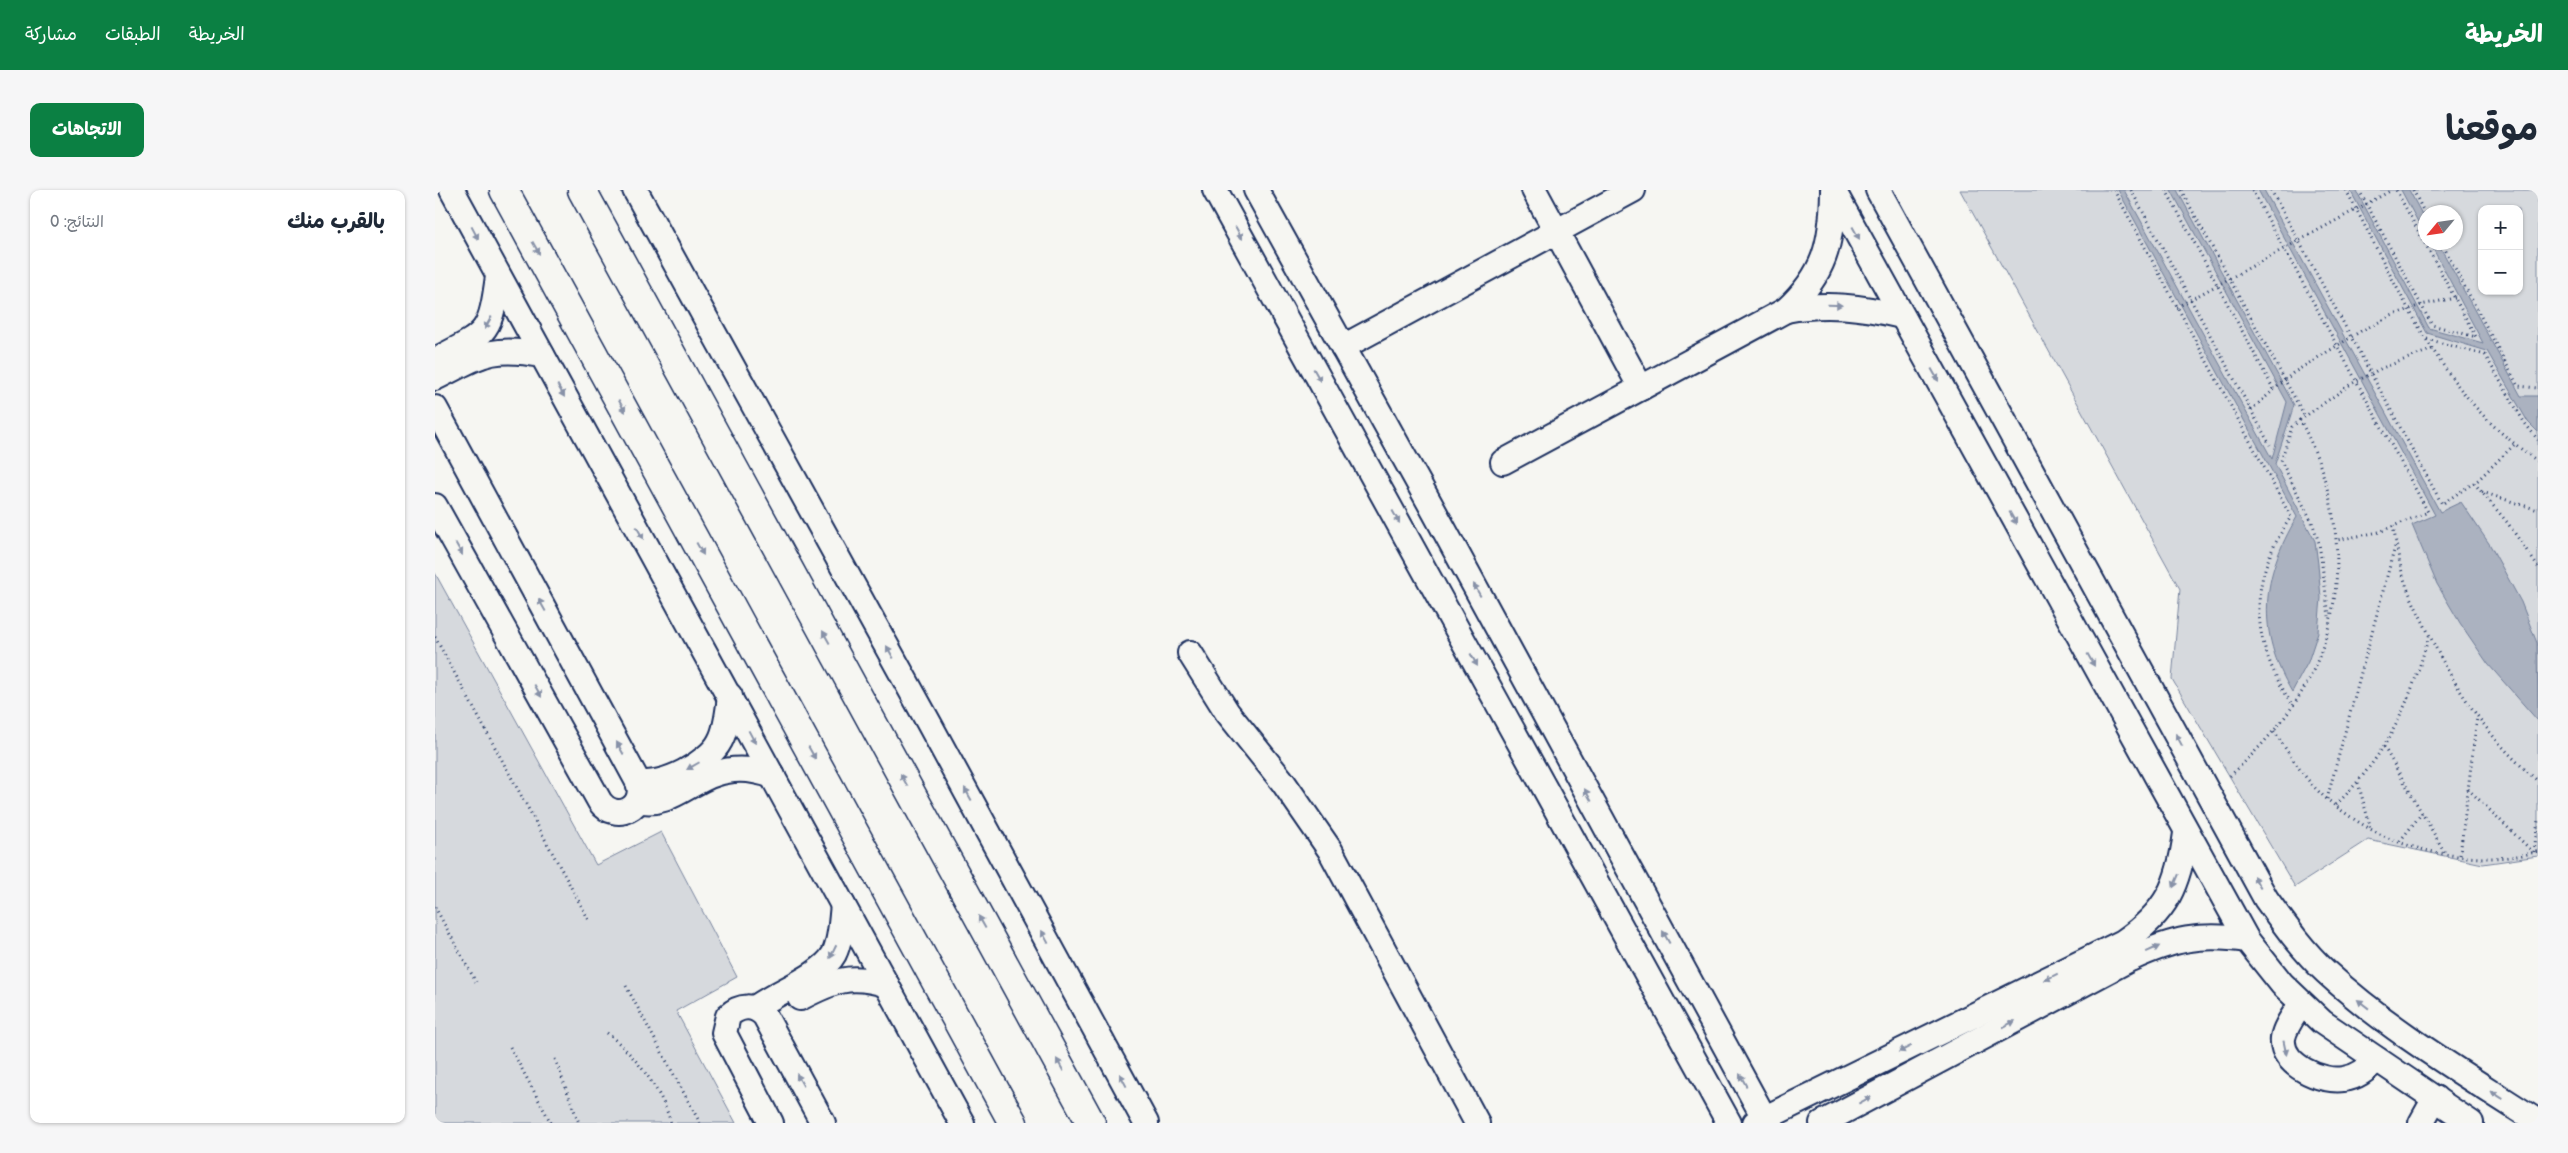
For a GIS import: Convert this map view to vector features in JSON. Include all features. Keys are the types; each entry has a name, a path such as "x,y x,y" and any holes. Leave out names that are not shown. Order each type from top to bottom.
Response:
{"main road":[{"path":"504,190 1013,1123"},
{"path":"582,190 1091,1123"}],"street":[{"path":"452,190 730,696 961,1123"},
{"path":"635,190 930,725 1146,1123"},
{"path":"1215,190 1722,1118"},
{"path":"1256,190 1762,1121 2123,942 2138,932 2152,919 2173,887 2181,869 2186,833"},
{"path":"1534,190 1641,388"},
{"path":"1343,347 1633,190"},
{"path":"1503,462 1786,310 1812,282 1823,260 1831,236 1833,190"},
{"path":"1833,190 2186,833 2247,940 2276,977 2301,1004 2322,1022 2471,1123"},
{"path":"1878,190 2266,899 2293,937 2325,971 2360,1002 2409,1038 2538,1122"},
{"path":"435,360 476,338 487,328 493,314 498,276"},
{"path":"1786,310 1812,306 1839,305 1902,316"},
{"path":"435,378 493,351 511,350 542,355"},
{"path":"435,408 638,791 635,806 623,813 609,810 600,802 435,506"},
{"path":"1190,653 1227,712 1283,782 1330,850 1477,1123"},
{"path":"638,791 666,780 707,757 714,750 723,733 730,696"},
{"path":"638,791 662,800 708,776 727,771 751,770 773,776"},
{"path":"760,1012 766,999 815,973 828,962 837,946 843,905"},
{"path":"1823,1123 2113,968 2163,944 2199,936 2247,940"},
{"path":"771,1123 724,1033 725,1021 732,1012 743,1007 760,1012 841,980 864,979 887,985"},
{"path":"2301,1004 2283,1039 2287,1056 2296,1065 2325,1078 2344,1079 2362,1072 2376,1059"},
{"path":"760,1012 823,1123"},
{"path":"2421,1123 2435,1098"}],"path":[{"path":"2131,190 2271,445"},
{"path":"2166,190 2274,390"},
{"path":"2181,190 2305,417"},
{"path":"2252,190 2428,512 2358,537 2337,540"},
{"path":"2271,190 2442,504 2474,483 2515,444"},
{"path":"2347,190 2433,349 2473,405 2515,444 2538,461"},
{"path":"2177,307 2357,209 2367,204 2394,190 2476,337 2432,325 2367,204 2359,190"},
{"path":"2413,190 2420,205"},
{"path":"2116,191 2291,517 2275,541 2265,563 2260,588 2259,618 2262,642 2269,663 2279,685 2293,706"},
{"path":"2445,250 2518,386 2538,388"},
{"path":"2251,410 2293,373 2351,336 2391,316 2421,305 2455,298"},
{"path":"2427,339 2485,354 2524,422 2538,440"},
{"path":"2330,619 2319,543 2312,522 2281,461 2292,427 2371,373 2433,349"},
{"path":"2229,776 2274,731 2293,706 2312,674 2323,648 2335,594 2337,540 2326,479 2314,446 2300,420"},
{"path":"2474,483 2507,522 2538,567"},
{"path":"2480,491 2538,510"},
{"path":"2393,526 2402,573 2429,636 2455,683 2477,717 2499,744 2538,782"},
{"path":"2327,799 2396,543"},
{"path":"2335,805 2358,782 2384,747 2413,687 2429,636"},
{"path":"435,637 590,922"},
{"path":"2460,855 2477,717"},
{"path":"2274,731 2299,769 2327,799 2371,829 2400,841 2445,854 2493,858 2538,851"},
{"path":"2384,747 2445,854"},
{"path":"2358,782 2371,829"},
{"path":"2468,789 2533,853"},
{"path":"2400,841 2422,813"},
{"path":"2533,853 2538,820"},
{"path":"435,907 476,982"},
{"path":"626,986 700,1123"},
{"path":"607,1033 639,1065 660,1096 671,1123"},
{"path":"510,1048 551,1123"},
{"path":"555,1059 579,1123"}],"shaded area":[{"path":"1960,190 2538,190 2538,856 2483,864 2368,840 2295,887 2172,679 2180,589"},
{"path":"2118,190 2124,190 2272,459 2287,402 2171,190 2177,190 2294,405 2275,464 2315,541 2321,598 2318,632 2308,662 2292,692 2280,669 2273,647 2268,626 2267,604 2276,561 2297,517"},
{"path":"2258,190 2264,190 2440,512 2461,502 2490,545 2521,602 2537,643 2538,721 2488,664 2460,623 2437,584 2412,525 2435,515"},
{"path":"2350,190 2356,190 2429,328 2483,343 2434,250 2442,250 2521,396 2538,396 2538,432 2528,422 2487,351 2427,333"},
{"path":"2401,190 2409,190 2418,207 2418,222"},
{"path":"435,573 596,865 661,832 737,977 676,1011 736,1123 435,1123"}]}
